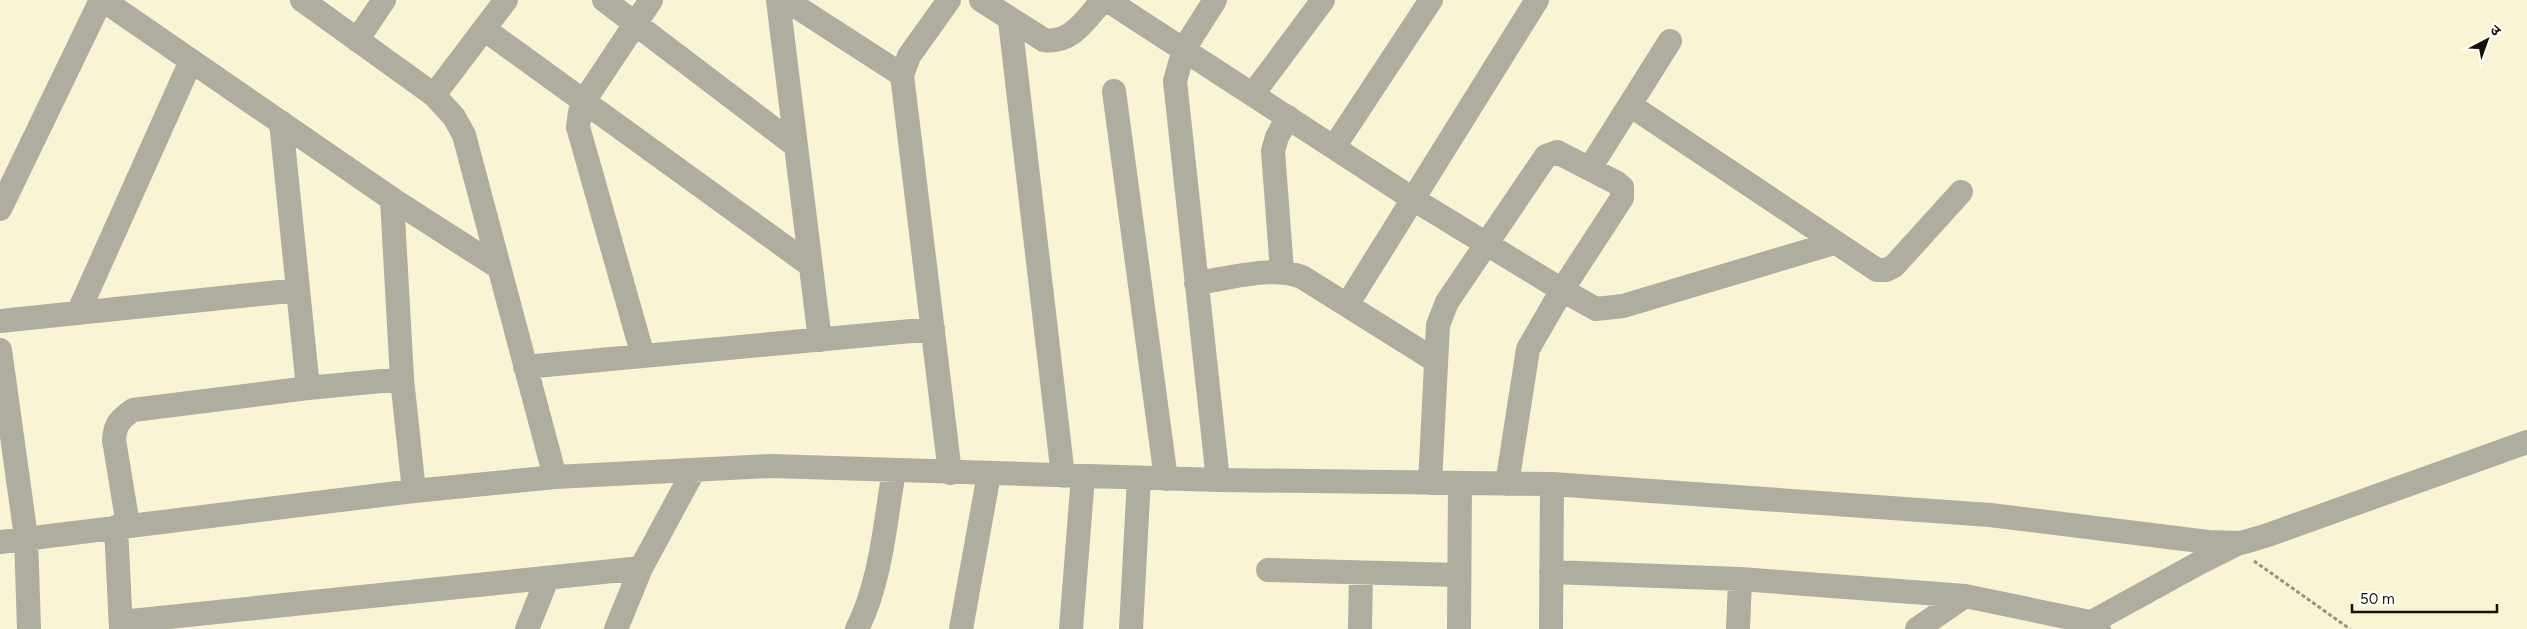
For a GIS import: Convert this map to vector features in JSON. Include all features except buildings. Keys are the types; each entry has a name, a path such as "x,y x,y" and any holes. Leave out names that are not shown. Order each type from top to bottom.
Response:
{"street":[{"path":"0,209 102,0 392,200 498,267"},
{"path":"302,0 434,95 454,117 464,135 555,477"},
{"path":"357,40 384,0"},
{"path":"434,95 506,0"},
{"path":"604,0 796,146"},
{"path":"643,356 578,127 584,101 651,0"},
{"path":"778,0 820,340"},
{"path":"786,0 902,76"},
{"path":"949,0 909,56 902,76 950,473"},
{"path":"981,0 1010,21 1044,40 1056,42 1064,39 1079,27 1103,0"},
{"path":"1107,0 1413,199 1486,245 1596,309 1606,309 1834,243"},
{"path":"1215,0 1184,49 1175,81 1175,98 1218,480"},
{"path":"1253,94 1323,0"},
{"path":"1334,146 1431,0"},
{"path":"1347,305 1537,0"},
{"path":"1010,21 1073,476 1071,629"},
{"path":"484,29 810,265"},
{"path":"1590,168 1670,41"},
{"path":"78,313 191,61"},
{"path":"1114,90 1166,479"},
{"path":"1630,105 1869,267 1877,270 1886,270 1894,266 1961,192"},
{"path":"1282,271 1273,152 1277,137 1288,117"},
{"path":"281,122 308,388"},
{"path":"1430,482 1436,361 1441,314 1546,156 1556,152 1590,168 1622,187 1622,198 1562,290 1528,349 1507,484"},
{"path":"392,200 402,379 414,491"},
{"path":"1196,283 1282,271 1302,277 1436,361"},
{"path":"0,321 298,290"},
{"path":"525,367 933,328"},
{"path":"0,352 7,444 26,537 29,629"},
{"path":"402,379 150,407 133,410 121,418 115,427 114,440 122,526 121,626 205,621 641,568"},
{"path":"1551,572 1740,579 1965,596 2089,627 2237,544 2268,535 2527,442"},
{"path":"0,542 26,537 414,491 555,477 771,466 1166,479 1552,484 1990,515 2237,544"},
{"path":"616,629 641,568 694,470"},
{"path":"857,629 874,582 894,471"},
{"path":"961,629 989,474"},
{"path":"1131,629 1139,478"},
{"path":"1459,629 1460,483"},
{"path":"1551,629 1552,484"},
{"path":"1268,570 1459,575"},
{"path":"1360,629 1361,573"},
{"path":"527,629 547,579"},
{"path":"1738,629 1740,579"},
{"path":"1917,629 1965,596"}],"path":[{"path":"2237,544 2350,629"}]}
